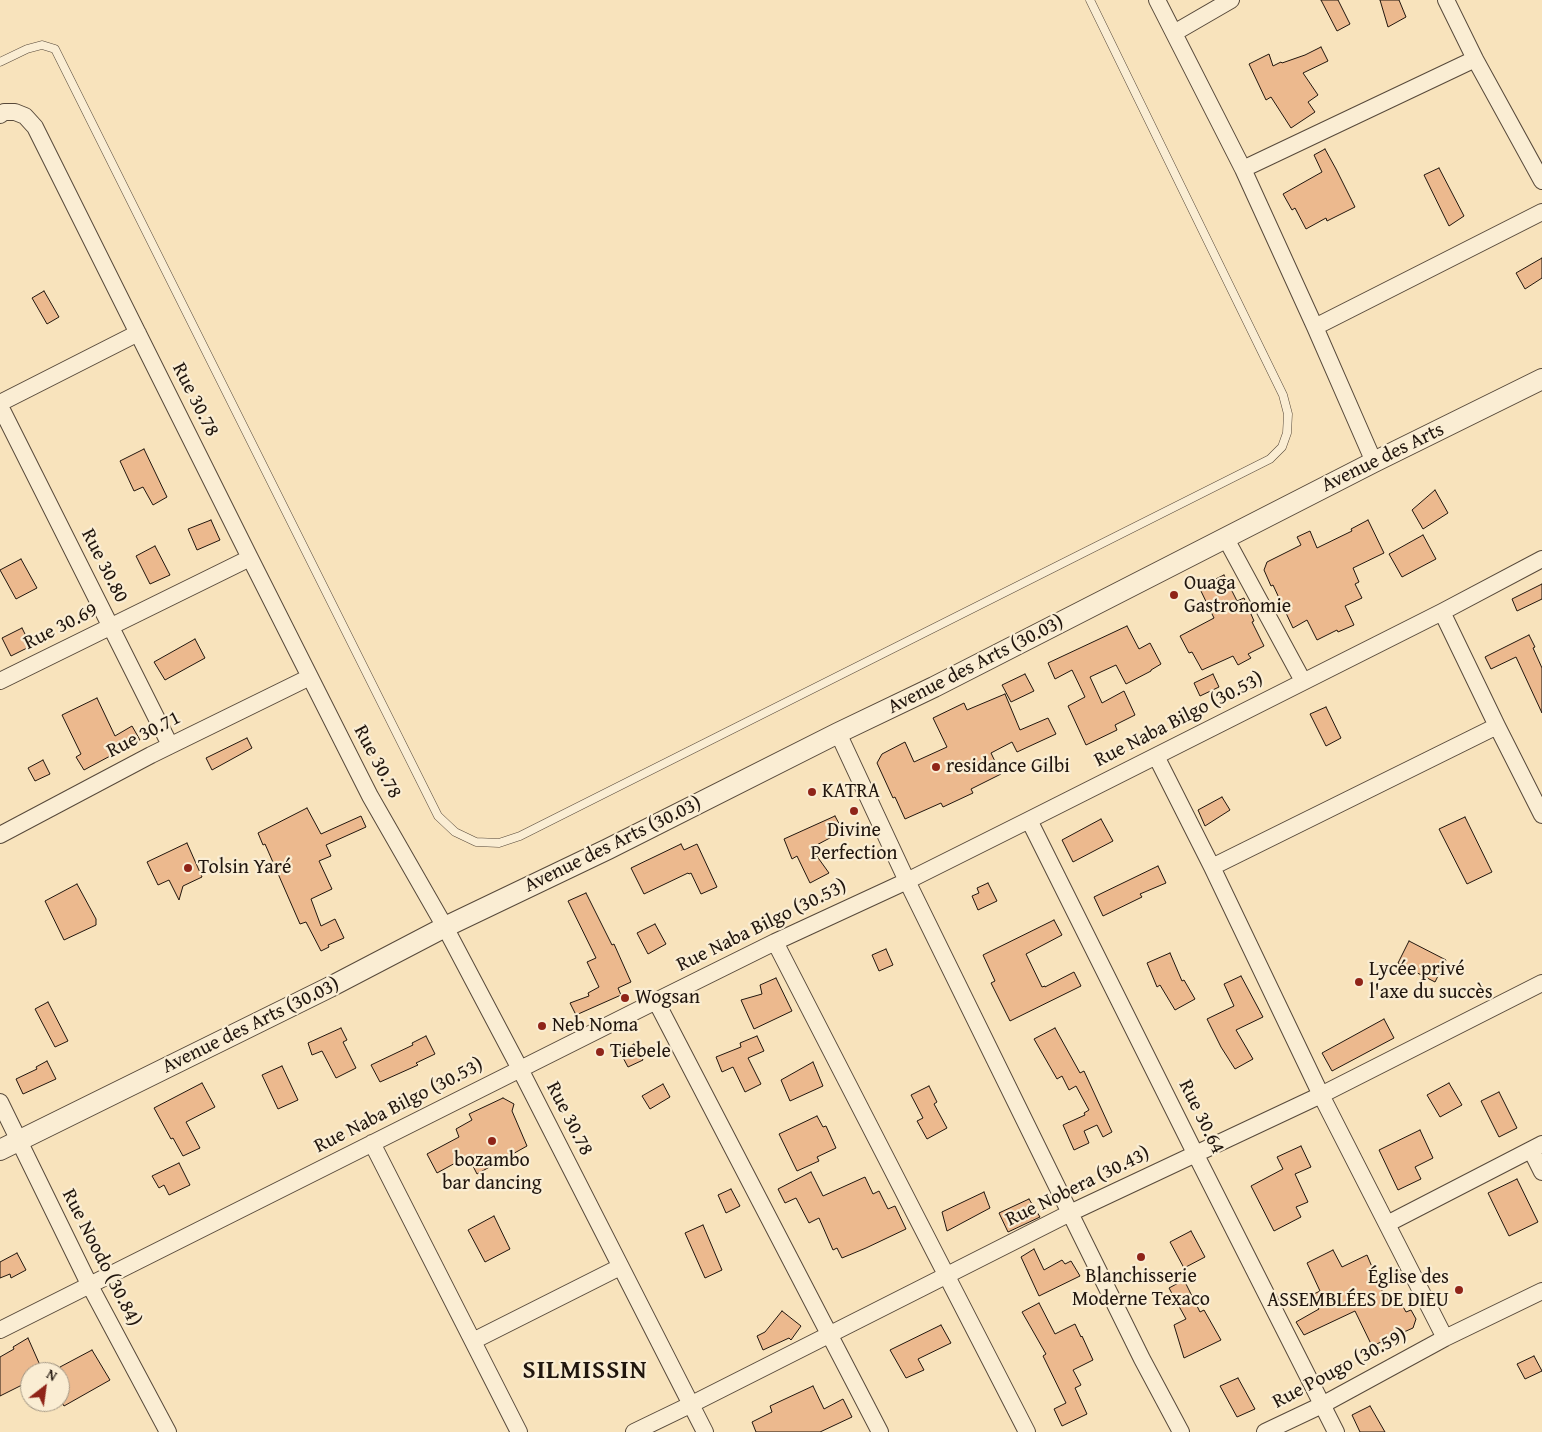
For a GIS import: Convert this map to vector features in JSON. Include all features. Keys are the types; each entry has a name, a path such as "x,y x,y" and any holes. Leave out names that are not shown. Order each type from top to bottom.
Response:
{"street":[{"path":"1157,0 1243,170 1374,462"},
{"path":"1174,33 1231,0"},
{"path":"1446,0 1475,59 1542,181"},
{"path":"1243,170 1475,59"},
{"name":"Rue 30.78","path":"8,113 25,116 35,127 370,796 445,927 520,1069 705,1432"},
{"path":"1315,327 1542,212"},
{"path":"0,404 138,334"},
{"name":"Avenue des Arts","path":"1225,537 1542,379"},
{"name":"Rue 30.80","path":"0,404 170,745"},
{"path":"1225,537 1303,681"},
{"name":"Avenue des Arts (30.03)","path":"0,1150 330,987 445,927 608,849 838,733 934,687 1225,537"},
{"name":"Rue 30.69","path":"0,681 250,558"},
{"name":"Rue Naba Bilgo (30.53)","path":"0,1330 656,1000 907,881 1029,820 1442,612 1542,558"},
{"path":"1442,612 1542,814"},
{"name":"Rue 30.71","path":"0,835 170,745 310,677"},
{"path":"1212,867 1497,726"},
{"path":"838,733 907,881 1142,1358 1181,1432"},
{"path":"1156,756 1212,867 1321,1094 1445,1338"},
{"name":"Rue 30.64","path":"1029,820 1336,1432"},
{"path":"775,942 1027,1432"},
{"name":"Rue Nobera (30.43)","path":"634,1432 1070,1213 1196,1155 1542,983"},
{"path":"656,1000 880,1432"},
{"name":"Rue Noodo (30.84)","path":"0,1102 89,1284 168,1432"},
{"path":"372,1143 519,1432"},
{"path":"1387,1224 1536,1147 1542,1172"},
{"path":"473,1341 620,1267"},
{"name":"Rue Pougo (30.59)","path":"1265,1432 1322,1405 1445,1338 1542,1291"}],"lane":[{"path":"0,62 27,49 42,45 55,49 438,816 454,832 476,842 498,843 528,832 1270,459 1282,447 1287,433 1288,414 1283,395 1090,0"}],"building":[{"path":"1321,0 1338,0 1350,24 1337,31"},
{"path":"1380,0 1399,0 1406,17 1388,27"},
{"path":"1321,47 1328,61 1303,73 1318,95 1308,102 1315,112 1291,128 1271,97 1266,100 1249,64 1269,54 1273,66 1305,55"},
{"path":"1325,149 1355,207 1327,221 1326,218 1306,229 1295,208 1292,210 1283,194 1322,172 1314,155"},
{"path":"1439,168 1464,216 1449,226 1424,175"},
{"path":"1542,258 1542,278 1525,289 1516,273"},
{"path":"44,291 59,317 47,324 32,298"},
{"path":"144,449 167,497 153,505 143,487 134,491 120,461"},
{"path":"1435,490 1448,513 1423,529 1412,510"},
{"path":"211,520 220,540 197,550 188,529"},
{"path":"1368,520 1384,553 1353,568 1359,582 1355,584 1362,598 1345,606 1354,625 1338,632 1337,630 1317,640 1307,620 1293,628 1264,570 1267,562 1301,545 1297,537 1310,531 1317,548 1352,531 1351,529"},
{"path":"1423,535 1436,559 1402,577 1389,554"},
{"path":"155,546 170,575 150,584 136,556"},
{"path":"21,559 37,588 16,599 0,570"},
{"path":"1224,575 1237,601 1244,598 1254,621 1252,622 1264,646 1248,654 1251,658 1238,665 1233,656 1202,670 1192,652 1189,653 1180,636 1214,618 1199,587"},
{"path":"1542,584 1542,599 1517,611 1512,599"},
{"path":"1127,626 1139,649 1150,643 1161,664 1126,684 1116,665 1090,677 1102,703 1124,691 1135,715 1115,725 1117,730 1086,745 1068,706 1085,697 1072,670 1055,679 1048,663"},
{"path":"22,628 31,646 11,656 2,638"},
{"path":"1529,635 1542,668 1542,713 1516,657 1491,669 1485,657"},
{"path":"195,639 205,658 165,680 154,662"},
{"path":"1025,674 1034,691 1011,702 1002,685"},
{"path":"1213,674 1219,687 1200,696 1194,683"},
{"path":"1005,694 1020,730 1048,718 1056,734 1017,752 1012,742 991,753 1001,774 971,789 973,793 943,807 941,803 905,819 877,763 882,754 905,742 914,762 947,747 933,718 964,703 967,710"},
{"path":"97,698 115,736 132,726 140,740 84,770 76,757 81,754 62,715"},
{"path":"1326,707 1341,738 1326,746 1310,714"},
{"path":"247,738 252,748 212,770 206,758"},
{"path":"43,760 50,774 35,781 28,768"},
{"path":"1222,797 1230,810 1205,826 1198,810"},
{"path":"307,808 321,834 361,816 366,827 326,845 331,856 319,861 332,889 311,899 321,926 335,919 344,938 328,945 329,947 321,951 306,922 300,924 265,844 263,845 258,833"},
{"path":"835,816 843,831 811,848 829,873 810,883 797,856 792,859 784,839"},
{"path":"1465,817 1492,872 1467,884 1439,829"},
{"path":"1101,819 1113,841 1073,862 1062,840"},
{"path":"187,843 202,877 183,886 179,900 169,880 158,885 147,862"},
{"path":"681,844 684,850 697,844 717,887 701,894 691,873 688,873 644,894 631,868"},
{"path":"1158,866 1166,883 1140,894 1142,897 1103,916 1094,897"},
{"path":"988,883 997,901 978,910 972,896 979,893 977,888"},
{"path":"77,884 96,919 96,925 64,940 45,901"},
{"path":"586,893 612,945 614,944 631,982 618,988 621,995 576,1015 570,1003 589,996 588,993 599,987 587,962 596,958 568,901"},
{"path":"1054,920 1062,935 1026,954 1042,987 1074,972 1081,986 1010,1021 991,983 995,981 983,955"},
{"path":"655,924 666,944 648,954 637,933"},
{"path":"1409,941 1446,960 1435,982 1398,963"},
{"path":"886,949 893,965 879,971 872,955"},
{"path":"1170,953 1182,981 1184,980 1195,999 1175,1010 1160,985 1157,987 1147,963"},
{"path":"1241,976 1263,1017 1236,1030 1253,1059 1235,1069 1207,1019 1234,1006 1224,984"},
{"path":"776,978 792,1011 754,1029 741,1000 762,994 760,985"},
{"path":"48,1002 68,1041 55,1047 35,1009"},
{"path":"1384,1019 1394,1038 1332,1071 1322,1053"},
{"path":"341,1028 347,1040 343,1042 356,1068 336,1078 322,1051 312,1055 308,1043"},
{"path":"1055,1028 1080,1073 1084,1071 1112,1132 1103,1137 1097,1125 1084,1131 1089,1143 1074,1150 1063,1125 1085,1115 1084,1113 1089,1110 1076,1086 1069,1090 1062,1076 1057,1079 1034,1039"},
{"path":"426,1036 435,1054 416,1063 418,1065 380,1082 371,1065 413,1045 412,1043"},
{"path":"757,1036 764,1051 748,1058 761,1084 745,1092 733,1067 722,1072 716,1057 741,1047 740,1043"},
{"path":"634,1044 643,1060 628,1067 620,1052"},
{"path":"47,1061 56,1079 23,1094 16,1079 37,1069 36,1067"},
{"path":"813,1062 823,1086 790,1101 781,1080"},
{"path":"282,1066 298,1100 278,1109 262,1075"},
{"path":"202,1083 215,1107 186,1122 200,1148 183,1156 154,1108"},
{"path":"1449,1083 1462,1105 1440,1117 1427,1095"},
{"path":"663,1084 670,1097 650,1109 642,1096"},
{"path":"929,1086 937,1102 934,1104 947,1128 927,1139 917,1121 923,1118 911,1095"},
{"path":"1499,1092 1517,1128 1499,1137 1481,1101"},
{"path":"503,1098 514,1104 512,1111 527,1146 477,1174 468,1156 437,1173 427,1154 459,1137 456,1129 472,1120 469,1114"},
{"path":"817,1116 823,1127 826,1126 836,1148 817,1157 819,1161 797,1171 779,1134"},
{"path":"1420,1130 1433,1158 1415,1167 1421,1179 1398,1190 1379,1150"},
{"path":"1301,1146 1311,1167 1295,1174 1308,1202 1296,1207 1301,1217 1274,1231 1251,1186 1283,1169 1277,1157"},
{"path":"179,1163 190,1185 169,1195 164,1185 159,1188 152,1176"},
{"path":"811,1172 823,1196 865,1177 873,1194 879,1191 888,1209 895,1206 906,1229 842,1258 837,1248 833,1250 819,1218 809,1223 796,1198 785,1203 778,1189"},
{"path":"1517,1179 1538,1222 1509,1236 1488,1193"},
{"path":"731,1189 740,1206 726,1213 718,1195"},
{"path":"984,1192 990,1208 947,1231 942,1212"},
{"path":"1029,1199 1040,1217 1008,1232 999,1213"},
{"path":"494,1216 510,1249 485,1262 468,1230"},
{"path":"703,1225 722,1270 705,1278 685,1233"},
{"path":"1191,1231 1205,1257 1184,1268 1170,1242"},
{"path":"1034,1249 1044,1270 1062,1260 1065,1264 1071,1261 1080,1276 1039,1296 1021,1257"},
{"path":"1333,1250 1342,1267 1367,1255 1386,1300 1396,1294 1406,1312 1411,1310 1416,1319 1413,1328 1372,1346 1355,1311 1304,1335 1296,1322 1319,1309 1312,1295 1320,1291 1307,1263"},
{"path":"17,1253 26,1270 11,1278 10,1274 0,1278 0,1262"},
{"path":"1184,1280 1200,1312 1204,1310 1221,1340 1184,1358 1174,1325 1186,1319 1169,1288"},
{"path":"1039,1303 1055,1334 1075,1324 1093,1360 1073,1370 1081,1385 1075,1388 1087,1414 1062,1426 1054,1409 1066,1403 1043,1356 1046,1354 1022,1312"},
{"path":"782,1311 801,1326 791,1340 789,1338 763,1350 757,1336 765,1332"},
{"path":"941,1325 951,1343 918,1359 924,1370 906,1378 890,1350"},
{"path":"28,1338 39,1362 20,1362 20,1386 0,1396 0,1357 14,1349 13,1347"},
{"path":"92,1350 110,1380 70,1403 69,1362"},
{"path":"1534,1356 1542,1371 1525,1379 1517,1364"},
{"path":"1238,1378 1255,1409 1237,1417 1220,1386"},
{"path":"813,1386 824,1409 843,1399 852,1417 820,1432 756,1432 752,1422 772,1412 770,1406"},
{"path":"1370,1406 1385,1432 1360,1432 1352,1415"}],"place":[{"name":"Ouaga Gastronomie","path":"1174,595"},
{"name":"residance Gilbi","path":"936,767"},
{"name":"KATRA","path":"812,792"},
{"name":"Divine Perfection","path":"854,811"},
{"name":"Tolsin Yaré","path":"188,868"},
{"name":"Lycée privé l'axe du succès","path":"1359,982"},
{"name":"Wogsan","path":"625,998"},
{"name":"Neb Noma","path":"542,1026"},
{"name":"Tiebele","path":"600,1052"},
{"name":"bozambo bar dancing","path":"492,1141"},
{"name":"Blanchisserie Moderne Texaco","path":"1141,1257"},
{"name":"Église des ASSEMBLÉES DE DIEU","path":"1459,1290"}],"district":[{"name":"SILMISSIN","path":"585,1372"}]}
